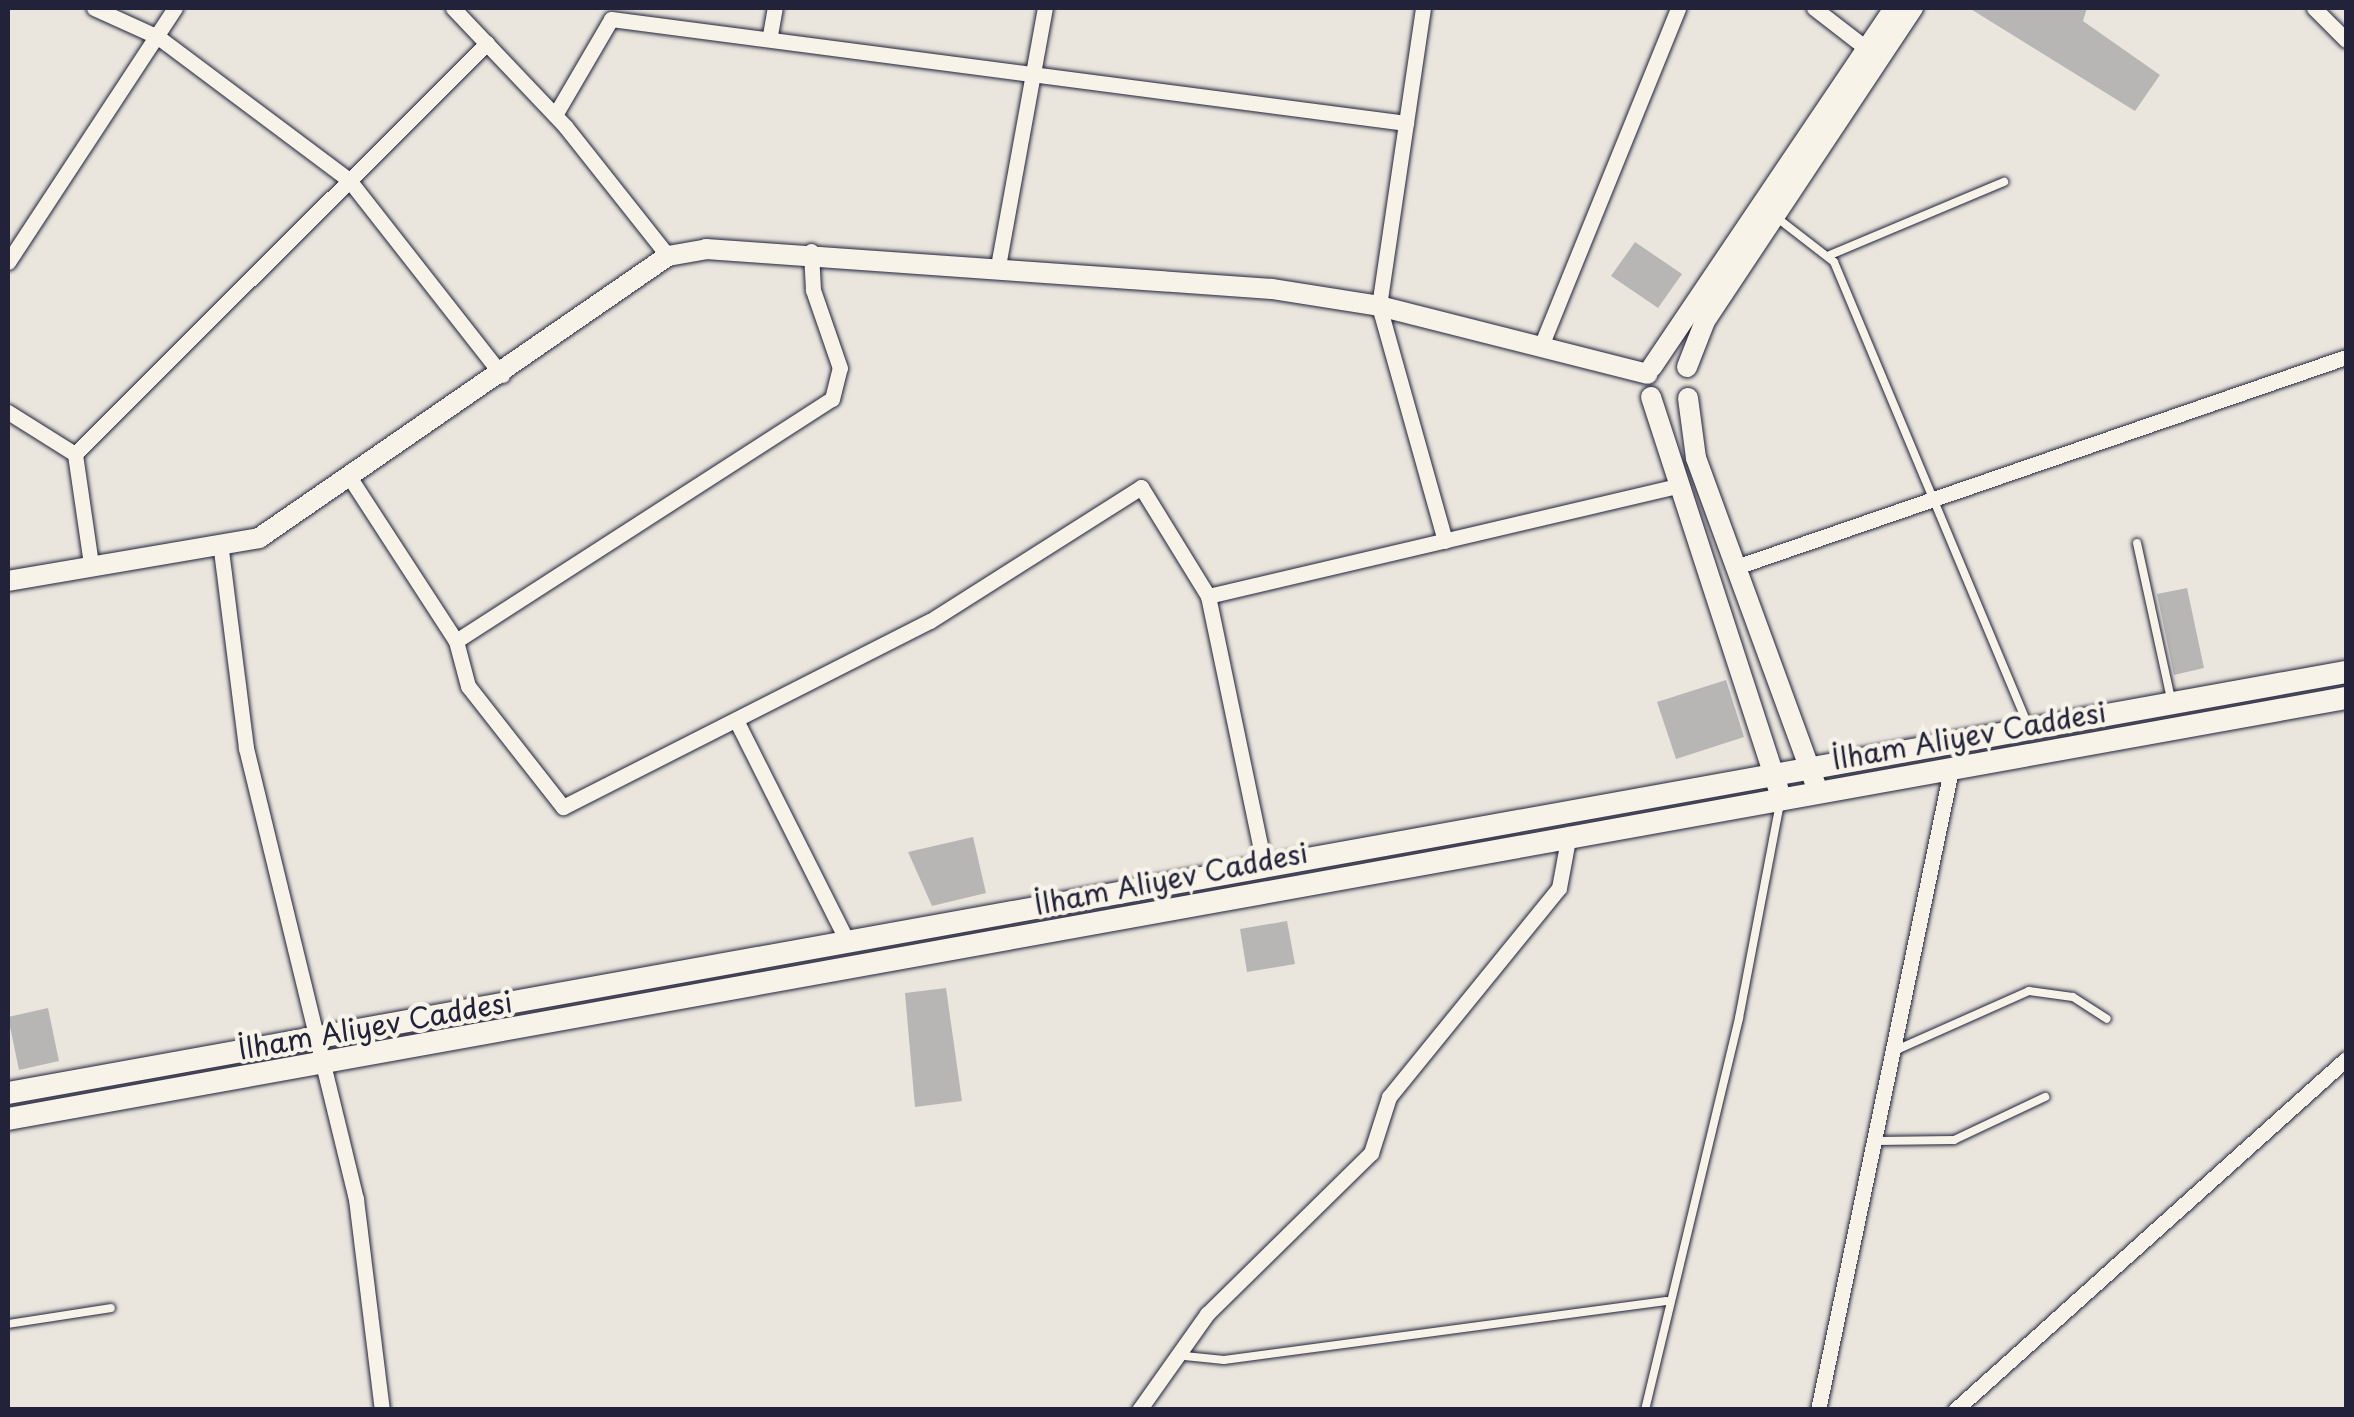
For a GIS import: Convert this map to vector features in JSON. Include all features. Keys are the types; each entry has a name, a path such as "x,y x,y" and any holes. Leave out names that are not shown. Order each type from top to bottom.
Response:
{"main road":[{"name":"İlham Aliyev Caddesi","path":"8,1120 1781,798 1814,780 2030,729 2346,672"},
{"name":"İlham Aliyev Caddesi","path":"9,1086 320,1038 1774,775 1814,780 1951,770 2346,698"}],"street":[{"path":"94,8 158,37 349,180 502,374"},
{"path":"8,262 175,8"},
{"path":"453,8 555,115 668,256"},
{"path":"770,34 775,8"},
{"path":"998,266 1045,8"},
{"path":"1423,8 1379,306 1444,541"},
{"path":"1541,346 1678,8"},
{"path":"1814,8 1867,49"},
{"path":"1781,798 1677,486 1651,397 1650,370 1894,8"},
{"path":"1814,780 1696,458 1687,367 1705,322 1913,8"},
{"path":"2314,8 2342,20 2346,40"},
{"path":"555,115 612,13 1034,68 1406,123"},
{"path":"74,454 487,43"},
{"path":"8,582 90,564 221,550 259,538 352,481 668,256 811,250 1379,306 1650,370 1666,359 1687,367"},
{"path":"456,642 832,398 840,368 813,290 811,250"},
{"path":"1736,567 1935,503 2346,357"},
{"path":"1651,397 1670,406 1688,398"},
{"path":"8,412 74,454 90,564"},
{"path":"352,481 456,642 468,686 563,808 738,724 930,621 1141,487 1208,596 1264,865"},
{"path":"1208,596 1677,486"},
{"path":"221,550 246,748 320,1038 359,1217 382,1410"},
{"path":"738,724 848,943"},
{"path":"1818,1410 1877,1141 1951,770"},
{"path":"1139,1410 1174,1355 1371,1154 1389,1097 1558,888 1570,834"},
{"path":"1955,1410 2346,1059"}],"lane":[{"path":"1830,256 2004,182"},
{"path":"1775,216 1830,256 2030,729"},
{"path":"2136,543 2172,703"},
{"path":"1645,1410 1666,1301 1739,1018 1781,798"},
{"path":"1894,1050 2029,991 2072,996 2107,1019"},
{"path":"1877,1141 1954,1140 2045,1097"},
{"path":"1174,1355 1224,1360 1666,1301"},
{"path":"8,1324 111,1308"}],"building":[{"path":"1969,8 2087,8 2083,21 2160,75 2135,111"},
{"path":"1635,242 1682,274 1658,308 1611,276"},
{"path":"2187,588 2204,668 2174,675 2157,594"},
{"path":"1726,680 1744,737 1676,759 1657,702"},
{"path":"973,837 986,893 932,906 908,852"},
{"path":"1287,921 1295,964 1247,972 1240,929"},
{"path":"946,988 962,1101 915,1107 905,993"},
{"path":"48,1008 59,1061 19,1070 8,1017"}]}
